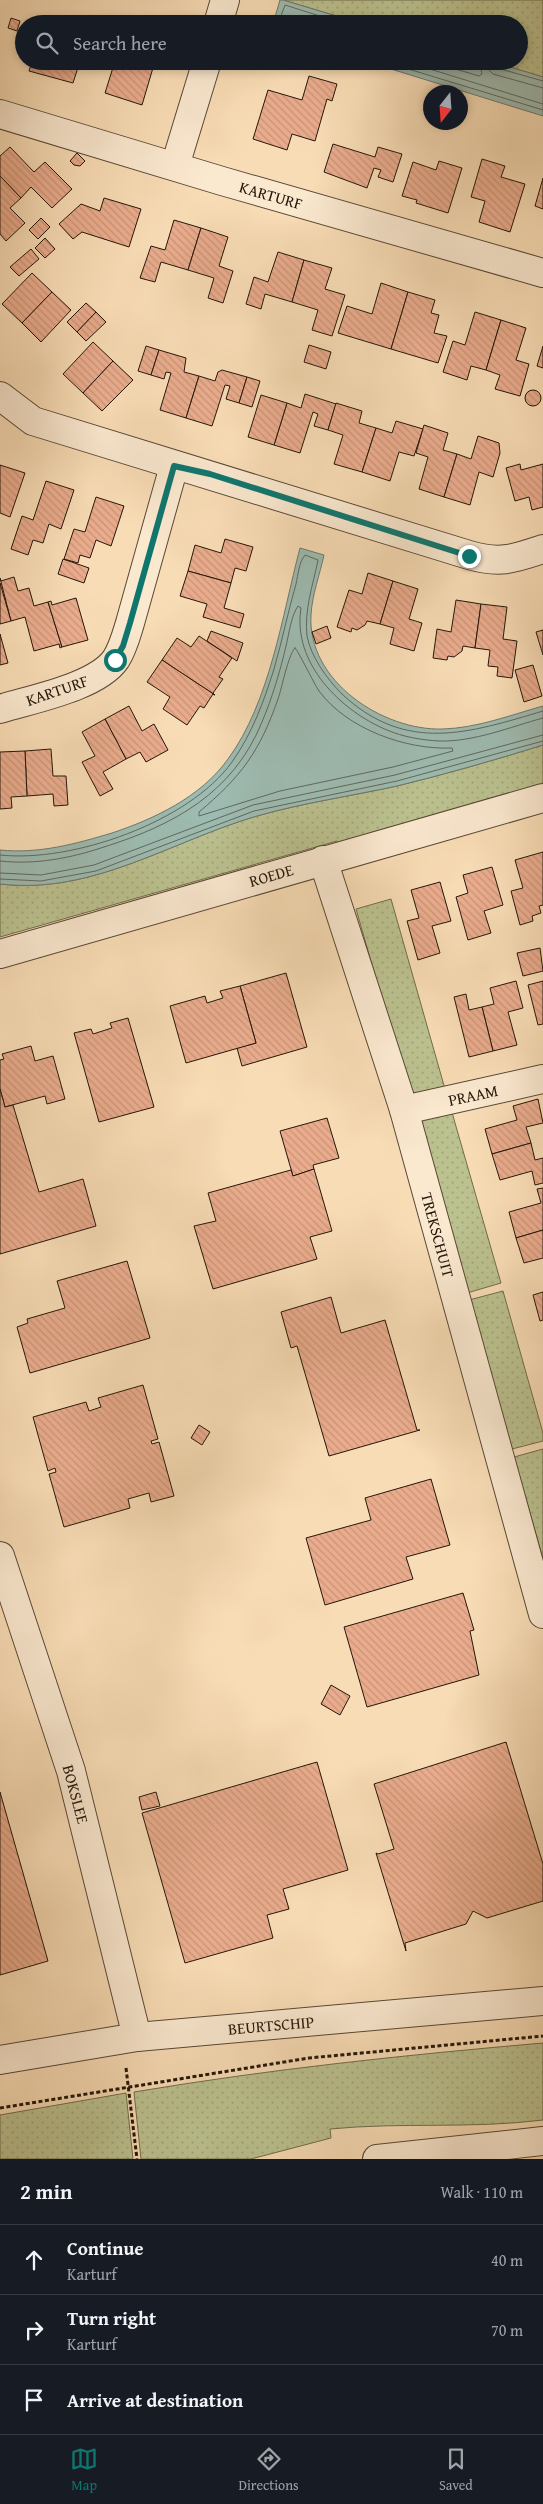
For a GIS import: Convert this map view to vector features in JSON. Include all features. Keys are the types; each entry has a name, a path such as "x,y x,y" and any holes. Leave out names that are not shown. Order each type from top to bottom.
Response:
{"street":[{"path":"221,15 225,0"},
{"path":"175,166 204,70"},
{"name":"KARTURF","path":"0,114 543,273"},
{"path":"0,396 33,421 174,466 210,474 490,561 514,559 543,550"},
{"name":"KARTURF","path":"0,709 87,682 103,673 115,660 123,646 130,623 174,466"},
{"name":"ROEDE","path":"0,954 543,798"},
{"name":"TREKSCHUIT","path":"323,860 404,1110 543,1614"},
{"name":"PRAAM","path":"404,1110 543,1079"},
{"name":"BOKSLEE","path":"0,1556 71,1772 131,2049"},
{"name":"BEURTSCHIP","path":"0,2060 131,2049 543,2001"},
{"path":"377,2159 543,2141"}],"path":[{"path":"0,2108 128,2086 342,2054 543,2036"},
{"path":"131,2049 128,2086 137,2159"}],"green space":[{"path":"283,0 543,0 543,77 520,70 528,70 528,15 333,15"},
{"path":"543,745 543,788 340,846 337,841 0,937 0,884 34,885 67,882 100,874 131,864 225,827 274,811 397,786"},
{"path":"391,899 445,1089 410,1097 356,909"},
{"path":"451,1109 501,1283 467,1293 417,1119"},
{"path":"503,1291 543,1433 543,1441 512,1449 469,1300"},
{"path":"543,1449 543,1559 514,1457"},
{"path":"543,2043 543,2120 516,2123 330,2129 331,2138 251,2159 141,2159 134,2092 338,2063"},
{"path":"126,2093 133,2159 0,2159 0,2115"}],"water":[{"path":"280,0 283,0 333,15 276,15"},
{"path":"394,70 520,70 543,77 543,116 468,93 468,85 443,85"},
{"path":"300,548 324,555 312,607 313,639 322,661 335,681 353,697 374,711 396,721 420,727 443,729 481,724 543,706 543,745 397,786 274,811 225,827 131,864 100,874 67,882 34,885 0,884 0,850 29,851 57,847 112,833 144,821 176,805 217,773 242,736 254,712 264,685 273,658"}],"building":[{"path":"11,18 15,19 15,30 8,28"},
{"path":"29,70 77,70 73,83"},
{"path":"112,70 152,70 142,105 105,93"},
{"path":"309,76 337,84 332,101 327,99 315,141 292,134 287,150 253,139 268,90 302,100"},
{"path":"333,144 375,157 378,147 402,154 393,182 378,177 381,170 374,168 367,188 324,172"},
{"path":"10,147 34,172 45,162 72,189 52,208 31,187 21,198 0,176 0,156"},
{"path":"77,153 85,161 80,166 74,165 70,161"},
{"path":"482,159 505,166 501,177 525,184 510,232 479,222 485,201 471,197"},
{"path":"439,161 462,168 448,213 416,203 417,200 402,196 413,162 436,170"},
{"path":"0,176 21,198 10,208 25,223 6,241 0,234"},
{"path":"543,178 543,209 535,206"},
{"path":"104,198 141,209 129,247 82,232 73,239 59,224 81,204 100,211"},
{"path":"41,218 50,227 38,239 29,230"},
{"path":"174,220 201,228 188,270 161,262 155,282 140,278 151,246 165,250"},
{"path":"201,228 228,237 219,266 233,271 223,303 208,298 214,278 188,270"},
{"path":"45,238 55,249 45,258 35,248"},
{"path":"31,249 39,259 19,276 10,267"},
{"path":"278,252 304,260 292,302 265,294 261,309 246,304 254,277 268,282"},
{"path":"304,260 332,268 325,289 345,295 332,336 312,330 318,310 292,302"},
{"path":"32,273 52,292 22,323 2,304"},
{"path":"381,283 408,292 391,349 338,333 347,306 372,314"},
{"path":"52,292 71,310 41,342 22,323"},
{"path":"408,292 435,300 431,313 439,315 434,333 447,336 438,363 391,349"},
{"path":"86,303 96,312 77,332 67,322"},
{"path":"96,312 106,322 86,341 77,332"},
{"path":"475,312 501,320 486,370 471,366 467,380 443,372 453,341 465,345"},
{"path":"501,320 526,328 516,360 529,364 520,396 495,389 500,375 486,370"},
{"path":"93,342 113,361 83,393 63,374"},
{"path":"309,345 331,352 326,369 304,362"},
{"path":"146,346 159,350 151,375 138,371"},
{"path":"543,346 543,368 537,366"},
{"path":"159,350 186,358 184,372 199,376 186,418 160,410 171,373 166,372 164,379 151,375"},
{"path":"113,361 133,380 102,411 83,393"},
{"path":"222,370 247,377 239,403 226,399 230,386 225,385 212,426 186,418 199,376 215,381 218,372"},
{"path":"247,377 260,381 252,407 239,403"},
{"path":"533,390 539,392 541,398 539,404 533,406 527,404 525,398 527,392"},
{"path":"305,394 336,404 328,430 314,426 318,414 313,412 300,453 274,445 287,403 301,408"},
{"path":"261,395 287,403 274,445 248,437"},
{"path":"336,403 362,411 359,423 376,428 362,472 334,464 343,435 328,430"},
{"path":"396,421 423,429 414,456 399,452 390,481 362,472 376,428 392,433"},
{"path":"424,425 448,433 443,450 457,454 444,497 419,489 428,457 416,453"},
{"path":"478,436 499,443 500,453 493,477 479,472 470,505 444,497 457,454 471,459"},
{"path":"520,464 521,470 543,464 543,507 532,510 529,497 515,501 506,468"},
{"path":"0,465 25,473 10,517 0,513"},
{"path":"46,481 74,490 61,529 49,524 43,543 33,540 28,555 11,549 22,516 33,520"},
{"path":"96,497 124,506 111,546 96,540 90,558 80,555 78,563 64,559 74,529 85,532"},
{"path":"225,539 253,547 246,571 235,568 231,583 188,571 195,545 221,553"},
{"path":"63,559 89,568 84,583 58,574"},
{"path":"188,571 231,583 224,608 244,614 240,628 203,617 207,604 180,596"},
{"path":"368,573 393,581 380,624 367,621 365,625 357,630 352,628 351,632 337,627 349,590 362,594"},
{"path":"14,577 18,591 29,588 34,606 48,602 62,647 60,648 59,644 34,651 25,617 11,621 0,578 1,581"},
{"path":"393,581 418,589 409,619 422,623 414,651 390,644 394,628 380,624"},
{"path":"0,583 11,621 0,624"},
{"path":"76,598 88,640 62,647 48,602 51,601 52,605"},
{"path":"456,600 481,604 475,648 463,646 462,651 454,657 448,656 447,660 433,658 437,629 451,632"},
{"path":"481,604 507,607 503,639 517,641 512,678 497,676 498,667 488,666 490,650 475,648"},
{"path":"327,626 331,638 316,644 312,632"},
{"path":"543,630 543,655 536,632"},
{"path":"211,631 243,643 237,661 207,641"},
{"path":"0,634 8,663 0,665"},
{"path":"199,636 232,658 219,677 223,679 213,693 215,695 162,660 177,638 191,647"},
{"path":"162,660 215,695 213,694 204,708 200,706 187,725 163,709 170,697 147,682"},
{"path":"533,665 542,696 524,702 515,670"},
{"path":"129,706 142,731 154,724 168,750 146,762 140,752 126,759 105,719"},
{"path":"105,719 126,759 103,772 113,789 100,796 82,762 95,756 82,732"},
{"path":"51,749 53,776 66,776 68,805 54,806 53,794 27,796 25,751"},
{"path":"25,751 27,796 11,797 12,808 0,809 0,752"},
{"path":"543,852 543,905 539,906 541,913 532,916 533,921 520,925 511,891 523,888 515,860"},
{"path":"492,867 503,905 484,911 491,933 468,940 456,897 468,893 463,875"},
{"path":"440,882 451,921 432,926 440,953 418,960 407,921 419,918 411,890"},
{"path":"540,948 543,971 523,976 517,953"},
{"path":"286,973 307,1047 242,1066 237,1048 256,1043 240,986"},
{"path":"516,981 523,1008 508,1012 517,1045 493,1051 482,1007 494,1004 490,988"},
{"path":"543,981 543,1024 538,1025 528,985"},
{"path":"240,986 256,1043 186,1063 170,1006 205,996 207,1003 223,998 220,991"},
{"path":"466,994 469,1010 482,1007 493,1051 469,1057 454,997"},
{"path":"128,1018 154,1107 99,1122 74,1033 91,1029 93,1034 112,1028 110,1023"},
{"path":"31,1046 35,1061 53,1056 65,1099 47,1104 45,1096 5,1107 0,1089 0,1060 4,1059 2,1054"},
{"path":"0,1089 5,1107 13,1105 39,1192 83,1179 96,1226 0,1254"},
{"path":"538,1099 543,1123 526,1127 531,1143 492,1154 485,1129 517,1120 513,1106"},
{"path":"327,1118 339,1158 313,1165 314,1169 293,1176 280,1131"},
{"path":"531,1143 535,1160 543,1158 543,1183 535,1185 532,1171 500,1180 492,1154"},
{"path":"314,1169 332,1231 310,1237 317,1259 213,1289 194,1226 216,1221 208,1193 291,1170 293,1176"},
{"path":"543,1188 543,1230 516,1238 509,1212 541,1203 537,1189"},
{"path":"543,1230 543,1258 524,1263 516,1238"},
{"path":"127,1261 150,1338 30,1373 17,1327 28,1323 27,1319 65,1308 57,1281"},
{"path":"543,1292 543,1320 540,1321 533,1295"},
{"path":"331,1297 341,1333 385,1320 417,1430 420,1430 329,1456 297,1346 291,1348 281,1312"},
{"path":"143,1385 158,1439 151,1441 152,1444 159,1442 174,1496 151,1502 149,1493 128,1499 130,1508 64,1527 49,1474 56,1472 55,1468 48,1471 33,1417 86,1402 89,1411 101,1407 98,1398"},
{"path":"199,1425 210,1432 202,1445 191,1438"},
{"path":"431,1479 450,1545 406,1557 413,1579 325,1605 306,1538 371,1520 365,1498"},
{"path":"463,1593 474,1630 470,1631 479,1675 367,1707 344,1627"},
{"path":"331,1685 350,1696 340,1715 321,1704"},
{"path":"506,1742 543,1864 543,1901 487,1918 473,1911 466,1924 405,1943 406,1951 376,1853 394,1849 374,1784"},
{"path":"317,1762 348,1870 283,1889 289,1909 267,1915 273,1938 185,1963 142,1813"},
{"path":"0,1792 48,1961 0,1975"},
{"path":"156,1792 160,1806 142,1810 139,1797"}],"route":[{"path":"115,660 123,646 130,623 174,466 210,474 469,556"}]}
